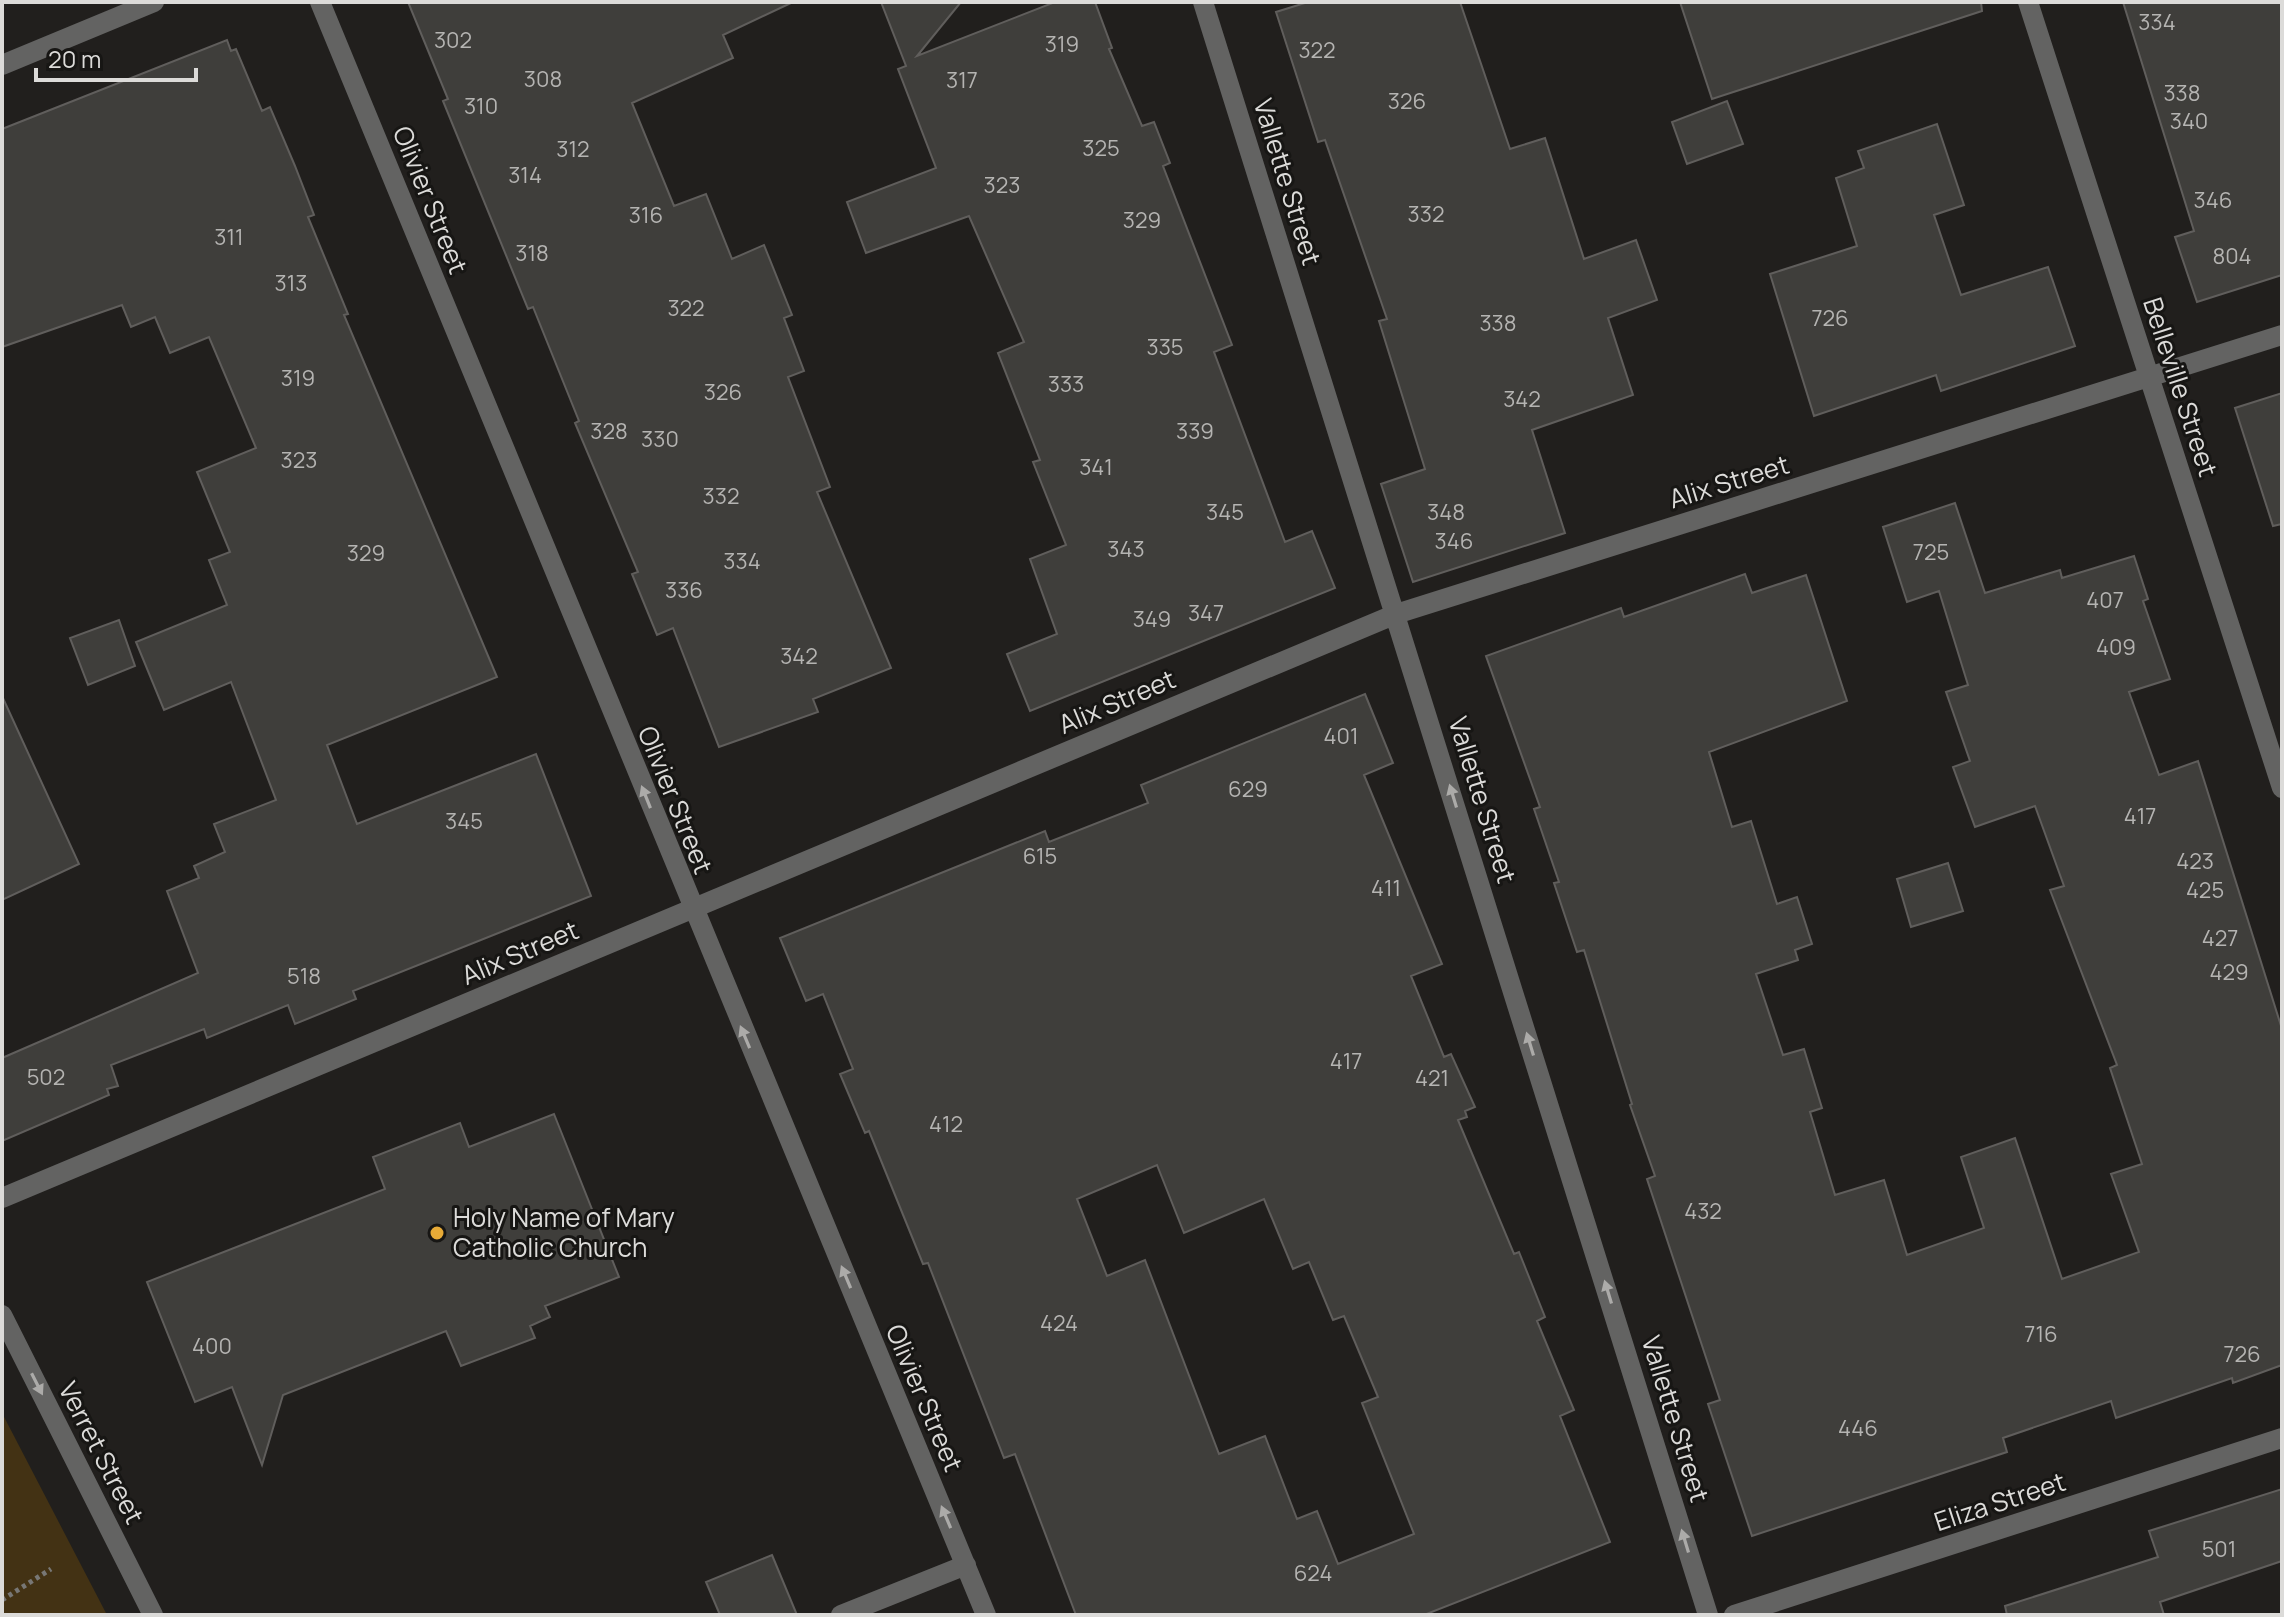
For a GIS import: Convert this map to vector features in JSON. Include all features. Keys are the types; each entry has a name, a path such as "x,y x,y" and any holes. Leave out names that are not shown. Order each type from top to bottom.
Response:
{"street":[{"path":"2,65 154,2"},
{"name":"Olivier Street","path":"320,2 986,1615"},
{"name":"Vallette Street","path":"1203,2 1708,1615"},
{"name":"Belleville Street","path":"2028,2 2282,788"},
{"name":"Alix Street","path":"2,1198 1396,614 2282,335"},
{"name":"Verret Street","path":"2,1315 153,1615"},
{"name":"Eliza Street","path":"1734,1615 2282,1438"},
{"path":"841,1615 966,1565"}],"path":[{"path":"2,1600 51,1569"}],"shaded area":[{"path":"2,1413 107,1615 2,1615"}],"building":[{"path":"408,2 793,2 723,35 733,58 632,103 674,206 706,194 732,259 764,245 792,315 784,318 804,371 788,377 830,487 817,492 891,668 813,699 818,712 719,747 673,628 657,635 632,574 638,572 575,423 579,421 533,307 528,309 443,101 448,99"},
{"path":"881,2 961,2 917,56 1055,2 1095,2 1112,48 1109,49 1142,126 1154,122 1170,163 1163,166 1232,345 1214,352 1285,542 1312,531 1335,588 1030,711 1007,654 1057,634 1030,559 1066,545 1033,462 1040,460 998,353 1024,342 969,216 866,253 847,202 936,168 898,69 906,66"},
{"path":"1308,2 1460,2 1510,149 1545,138 1584,259 1636,240 1657,300 1608,318 1633,395 1532,430 1565,533 1413,582 1381,484 1425,469 1379,321 1387,319 1325,140 1318,142 1276,12"},
{"path":"1680,2 1981,2 1982,11 1712,99"},
{"path":"2123,2 2282,2 2282,275 2197,302 2175,237 2194,231"},
{"path":"227,40 231,51 236,49 262,111 270,107 314,215 308,217 348,314 344,315 497,677 327,745 357,824 536,754 591,896 353,991 356,999 295,1024 288,1005 207,1038 204,1029 111,1065 118,1086 107,1089 109,1095 2,1141 2,1058 198,973 167,891 199,878 194,866 225,852 214,824 276,800 231,682 164,710 136,642 227,605 209,560 230,552 197,472 256,448 209,337 170,353 155,317 131,327 122,305 2,347 2,129"},
{"path":"1727,101 1743,144 1687,164 1672,122"},
{"path":"1937,124 1964,205 1934,215 1961,295 2048,267 2075,346 1941,391 1936,375 1814,416 1770,274 1857,246 1836,178 1864,168 1858,151"},
{"path":"2282,393 2282,524 2273,526 2235,408"},
{"path":"1955,503 1985,593 2060,570 2062,578 2134,556 2148,599 2143,601 2170,679 2129,692 2159,775 2198,761 2282,1029 2282,1365 2233,1383 2232,1378 2116,1418 2111,1401 2003,1438 2007,1452 1752,1536 1708,1404 1720,1400 1647,1179 1655,1176 1630,1105 1584,950 1577,952 1554,883 1559,882 1534,809 1540,807 1486,656 1621,608 1624,617 1745,574 1752,593 1806,575 1847,701 1709,752 1732,827 1751,821 1777,904 1797,897 1812,944 1795,950 1798,960 1756,974 1783,1055 1804,1049 1822,1108 1810,1112 1835,1195 1884,1180 1907,1255 1984,1228 1961,1157 2015,1138 2062,1279 2139,1252 2111,1174 2142,1164 2110,1068 2117,1065 2050,890 2064,886 2035,806 1975,827 1953,767 1970,761 1946,692 1968,685 1939,591 1907,602 1883,527"},
{"path":"119,620 135,666 88,685 70,638"},
{"path":"1365,694 1393,763 1364,775 1442,964 1411,976 1444,1057 1451,1054 1475,1107 1465,1111 1467,1117 1458,1120 1514,1254 1519,1252 1545,1317 1537,1321 1574,1410 1560,1416 1610,1542 1424,1615 1076,1615 1015,1454 1004,1458 928,1263 923,1264 869,1131 865,1133 840,1074 853,1069 823,994 806,1001 780,938 1045,831 1049,842 1148,803 1141,785","holes":["1157,1165 1184,1233 1264,1199 1293,1269 1309,1262 1333,1320 1344,1316 1378,1397 1362,1403 1414,1534 1338,1564 1317,1511 1297,1519 1265,1436 1219,1454 1145,1260 1107,1276 1077,1199"]},
{"path":"2,696 79,864 2,900"},
{"path":"1948,863 1963,911 1911,927 1897,879"},
{"name":"Holy Name of Mary Catholic Church","path":"554,1114 619,1277 545,1306 550,1317 530,1326 535,1338 461,1366 446,1331 283,1395 262,1465 232,1387 195,1402 147,1282 385,1189 373,1157 460,1123 469,1147"},
{"path":"2282,1489 2282,1561 2160,1602 2164,1615 2007,1615 2005,1606 2158,1557 2149,1531"},
{"path":"772,1555 797,1615 720,1615 706,1582"}],"place":[{"name":"Holy Name of Mary Catholic Church","path":"437,1233"}]}
